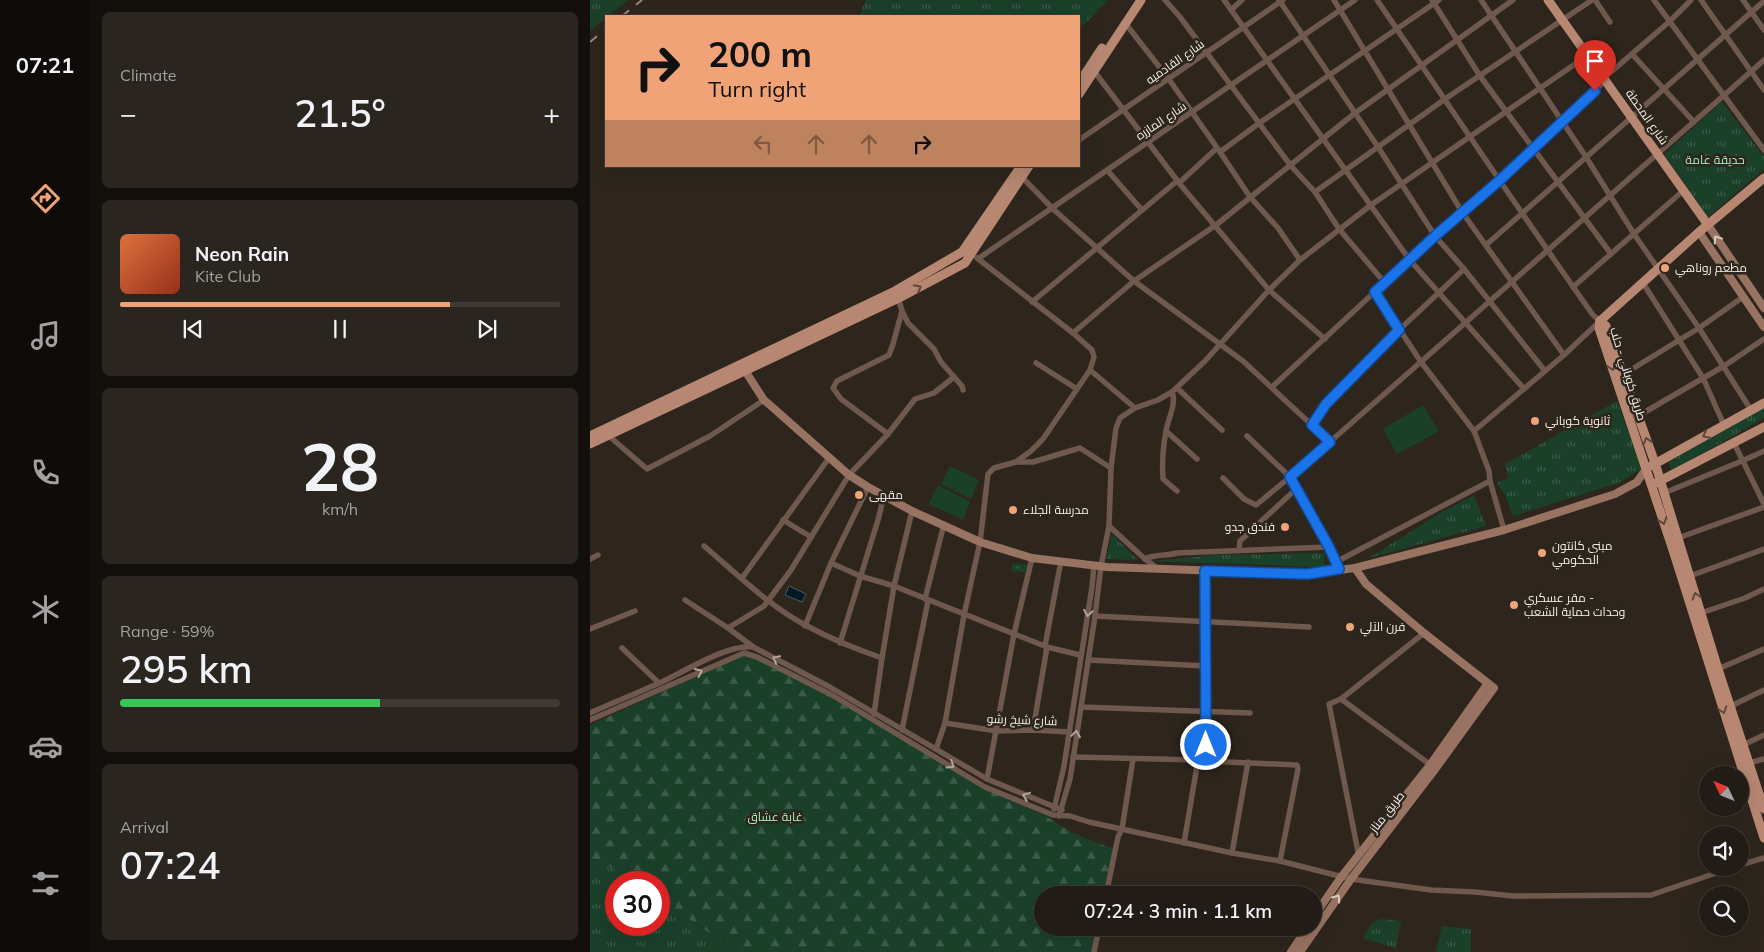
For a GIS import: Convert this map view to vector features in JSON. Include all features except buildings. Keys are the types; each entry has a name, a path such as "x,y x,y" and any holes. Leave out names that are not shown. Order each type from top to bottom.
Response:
{"main road":[{"path":"1080,92 1092,68 1134,0"},
{"path":"1080,82 1141,0"},
{"name":"شارع المحطة","path":"1548,0 1708,225"},
{"path":"590,436 897,295 970,256 1027,167"},
{"path":"970,256 1027,167"},
{"path":"1600,321 1699,232 1764,178"},
{"path":"1708,225 1764,308"},
{"path":"1699,232 1764,327"},
{"name":"طريق كوباني - حلب","path":"1600,321 1606,326 1655,463 1718,669 1718,681 1730,706 1763,803"},
{"name":"طريق كوباني - حلب","path":"1600,321 1599,328 1625,410 1718,681 1764,838"},
{"path":"743,367 764,400 829,458 849,475 912,511 980,542 1032,558 1097,566 1159,570 1308,574 1338,566 1355,568 1504,530 1615,494 1638,482 1646,469 1655,463 1764,403"},
{"path":"590,444 610,436 743,367"},
{"path":"1638,482 1651,485 1661,482 1763,429"},
{"path":"1355,568 1366,584 1424,633"},
{"name":"طريق مناز","path":"1300,952 1491,685 1424,633"},
{"name":"طريق مناز","path":"1322,905 1358,856 1433,766"},
{"path":"1291,952 1302,936"}],"street":[{"path":"1166,0 1258,124 1291,166 1315,192 1339,229 1385,282"},
{"path":"1224,0 1409,260 1524,389"},
{"path":"1231,10 1242,0"},
{"path":"1334,0 1462,212 1564,355"},
{"name":"شارع المازره","path":"970,256 1052,208 1354,0"},
{"path":"1377,0 1522,214 1593,315 1600,321 1564,355 1474,431"},
{"path":"1481,0 1541,88 1634,234 1699,328 1751,410"},
{"path":"1073,333 1134,280 1216,225 1355,113 1513,0"},
{"path":"1315,192 1445,100 1593,0 1610,22"},
{"path":"1654,0 1764,150"},
{"path":"1272,387 1325,340 1435,236 1500,180 1691,0"},
{"path":"1701,0 1764,90"},
{"path":"1743,0 1764,30"},
{"path":"1281,1 1435,236 1464,269 1545,371"},
{"name":"شارع القادميه","path":"1080,139 1281,1"},
{"path":"1032,302 1142,210 1219,150 1435,1 1480,76 1611,254"},
{"path":"1486,245 1764,1"},
{"path":"1125,23 1168,78 1250,198 1278,228 1300,260"},
{"path":"1632,54 1694,122"},
{"path":"1058,808 1080,655 1092,587 1109,526 1111,468 1116,428 1120,418 1135,408 1158,400 1174,390 1221,345 1269,290 1300,260 1339,229 1588,55"},
{"path":"1223,478 1244,499 1256,505 1465,324 1764,60"},
{"path":"1092,68 1178,182 1269,290 1325,340"},
{"path":"1107,170 1142,210"},
{"path":"1022,177 1052,208 1134,280 1243,361 1330,442"},
{"path":"1573,286 1684,190"},
{"path":"970,256 1073,333 1092,350 1094,357 1090,370 1042,439 1032,451 1016,462"},
{"path":"1312,425 1326,404 1399,330 1464,269"},
{"path":"1643,282 1703,378 1724,425"},
{"path":"1375,292 1421,362 1474,431 1489,471 1504,530"},
{"path":"897,295 908,323 934,349 941,362 963,390"},
{"path":"1624,374 1699,328 1744,297"},
{"path":"888,434 841,399 833,388 837,381 888,354 893,344 902,311"},
{"path":"1638,416 1724,366 1764,339"},
{"path":"1036,363 1077,389"},
{"path":"1090,370 1135,408"},
{"path":"728,628 769,601 791,570 849,475 888,434 914,399 934,393 954,377"},
{"path":"1174,390 1222,430"},
{"path":"1174,390 1175,398 1166,431 1163,478 1178,491"},
{"path":"610,436 647,469 710,436 764,400"},
{"path":"1166,431 1198,458"},
{"path":"1247,436 1290,477 1338,566 1490,481"},
{"path":"1678,538 1764,506 1734,443"},
{"path":"936,749 945,723 964,615 980,542 988,474 994,468 1016,462 1033,462 1080,448 1111,468"},
{"path":"1664,493 1742,462 1764,451"},
{"path":"742,578 829,458"},
{"path":"805,626 831,563 868,487"},
{"path":"1240,550 1240,540 1296,489"},
{"path":"840,643 884,496"},
{"path":"874,714 894,586 912,511"},
{"path":"783,520 811,537"},
{"path":"902,730 944,524"},
{"path":"1109,526 1159,570"},
{"path":"704,546 769,601 805,626 840,643 882,658"},
{"path":"1145,559 1177,553 1329,547"},
{"path":"1690,576 1764,549"},
{"path":"590,559 598,555"},
{"path":"987,779 1014,634 1032,558"},
{"path":"1033,730 1061,561"},
{"path":"831,563 860,576 894,586 1046,647 1080,655"},
{"path":"1056,815 1070,779 1095,616 1097,566"},
{"path":"1205,571 1206,760"},
{"path":"1701,613 1745,598 1764,589"},
{"path":"685,600 753,647 828,686 987,779 1058,808 1070,816"},
{"path":"590,629 635,611"},
{"path":"1095,616 1309,627"},
{"path":"1363,863 1358,856 1329,704 1342,698 1424,633"},
{"path":"590,713 735,648 753,647"},
{"path":"622,648 658,684"},
{"path":"1718,669 1764,649"},
{"path":"590,720 740,653 749,654 832,695 985,787 1056,815 1070,816 1232,854 1280,861 1351,879 1431,890 1513,896 1651,895 1707,876"},
{"path":"1089,660 1206,666"},
{"path":"1730,706 1764,690"},
{"path":"1342,698 1433,766"},
{"path":"1081,707 1206,713 1250,713"},
{"name":"شارع شيخ رشو","path":"945,723 997,731 1069,732"},
{"path":"1743,746 1764,735"},
{"path":"1073,758 1206,760 1297,764 1298,769 1280,861"},
{"path":"1108,886 1118,837 1122,829 1133,759"},
{"path":"1749,763 1764,759"},
{"path":"1184,842 1198,760"},
{"path":"1232,854 1248,762"},
{"path":"1749,862 1764,858"},
{"path":"1094,952 1097,936"}],"green space":[{"path":"590,0 628,0 610,15 605,15 605,19 590,31"},
{"path":"866,0 1108,0 1080,29 1080,15 859,15"},
{"name":"حديقة عامة","path":"1722,102 1764,157 1764,169 1708,217 1664,154"},
{"path":"1617,401 1642,468 1621,482 1513,516 1505,495 1497,483 1508,478 1505,464"},
{"path":"1423,405 1439,431 1397,454 1383,429"},
{"path":"1764,408 1764,418 1672,471 1668,462"},
{"path":"950,466 979,480 971,499 941,484"},
{"path":"938,485 970,502 963,520 929,504"},
{"path":"1474,495 1486,526 1369,558 1442,512"},
{"path":"1112,534 1138,560 1106,559"},
{"path":"1324,553 1324,567 1151,561 1215,555"},
{"path":"1013,563 1027,565 1025,572 1011,571"},
{"name":"غابة عشاق","path":"746,654 825,692 984,789 1044,815 1073,833 1108,847 1118,848 1110,886 1034,886 1034,936 1100,936 1097,952 738,952 670,906 670,871 617,871 604,863 590,883 590,725"},
{"path":"604,862 618,871 605,871 605,936 670,936 670,906 737,952 590,952 590,883"},
{"path":"1381,919 1401,921 1396,948 1365,939 1364,936 1372,923"},
{"path":"1442,926 1471,929 1471,952 1436,952"}],"water":[{"path":"789,586 806,594 802,602 785,595"}],"railway":[{"path":"623,15 642,0"},
{"path":"590,42 605,30"}],"place":[{"name":"مطعم روناهي","path":"1665,268"},
{"name":"ثانوية كوباني","path":"1535,421"},
{"name":"مقهى","path":"859,495"},
{"name":"مدرسة الجلاء","path":"1013,510"},
{"name":"فندق جدو","path":"1285,527"},
{"name":"مبنى كانتون الحكومي","path":"1542,553"},
{"name":"مقر عسكري - وحدات حماية الشعب","path":"1514,605"},
{"name":"فرن الآلي","path":"1350,627"}],"route":[{"path":"1206,745 1205,571 1258,571 1308,574 1339,569 1329,547 1290,477 1330,442 1312,425 1326,404 1399,330 1375,292 1435,236 1500,180 1595,91"}]}
